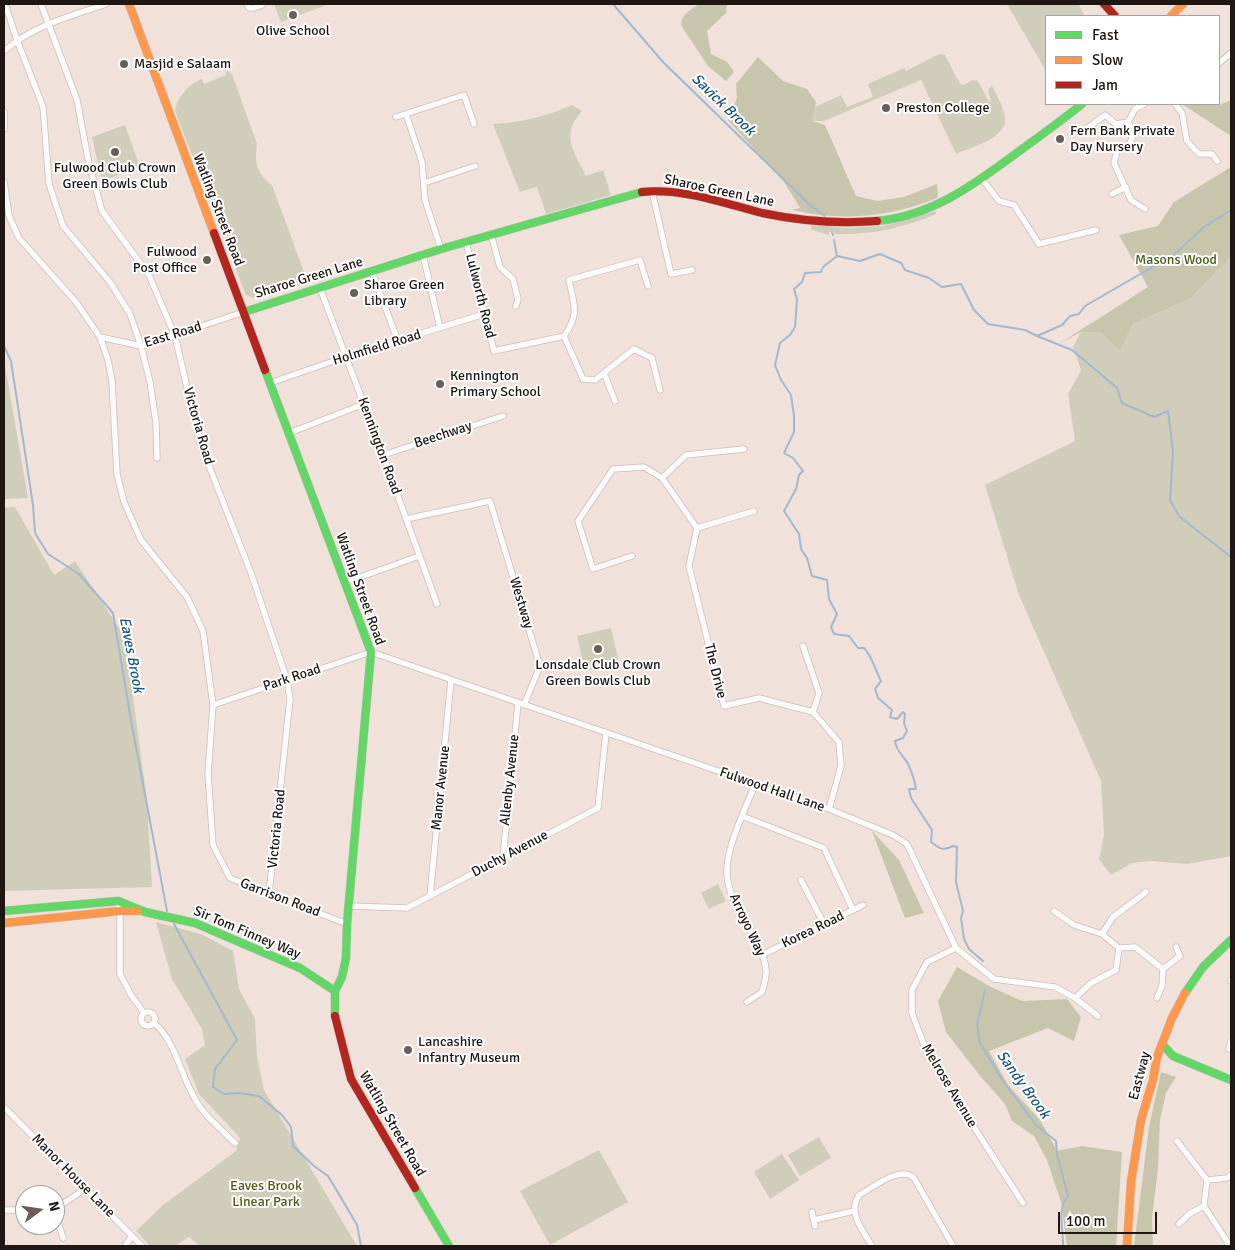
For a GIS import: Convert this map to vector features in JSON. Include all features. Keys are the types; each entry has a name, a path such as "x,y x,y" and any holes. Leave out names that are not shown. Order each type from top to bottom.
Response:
{"main road":[{"name":"Watling Street Road","path":"128,4 371,652 347,924 346,958 342,977 335,991 334,1019 351,1079 449,1246"},
{"path":"1104,4 1114,15"},
{"path":"1172,15 1183,4"},
{"name":"Sharoe Green Lane","path":"244,312 441,249 634,194 652,191 673,192 775,216 848,224 892,218 918,212 941,203 982,179 1081,105"},
{"name":"Sir Tom Finney Way","path":"4,911 118,901 145,912 195,923 300,968 335,991"},
{"name":"Sir Tom Finney Way","path":"4,923 120,911 145,912"},
{"name":"Eastway","path":"1125,1244 1131,1182 1138,1137 1157,1057 1184,994 1203,967 1231,940"},
{"path":"1162,1044 1173,1056 1231,1080"},
{"path":"1157,1057 1173,1056"}],"street":[{"path":"5,4 43,107 49,184 63,226 110,282 130,314 141,346 150,382 156,423 157,458"},
{"name":"Victoria Road","path":"41,4 77,100 89,164 102,212 150,276 175,336 200,443 251,573 287,680 290,699 269,894"},
{"path":"4,51 17,40 49,24 106,4"},
{"path":"247,4 249,8 262,6"},
{"path":"1220,60 1231,53"},
{"path":"396,117 464,95 474,124"},
{"path":"1128,122 1135,109 1142,105"},
{"path":"1176,105 1182,113 1187,141 1199,154 1212,154 1217,161"},
{"path":"4,112 4,129"},
{"path":"406,114 422,162 425,200 441,249"},
{"path":"1081,133 1106,115 1116,124 1128,122"},
{"path":"1128,122 1134,132 1130,143 1117,150 1114,163 1131,200 1145,209"},
{"path":"424,183 475,166"},
{"path":"982,179 999,201 1014,205 1038,244 1096,230"},
{"name":"Garrison Road","path":"4,182 8,216 19,238 76,302 100,337 108,360 112,381 116,474 124,502 142,540 187,597 203,631 213,704 208,774 213,845 230,878 347,924"},
{"path":"1112,194 1126,187"},
{"path":"652,191 671,274 692,270"},
{"path":"492,234 500,267 513,279 518,298 516,306"},
{"name":"Lulworth Road","path":"466,242 494,351 564,336"},
{"path":"423,255 440,328"},
{"path":"648,286 640,260 568,280 575,310 572,325 564,336 582,379 595,380 634,349 652,358 660,390"},
{"path":"372,272 398,341"},
{"name":"Kennington Road","path":"320,288 384,455 437,604"},
{"name":"East Road","path":"100,337 141,346 244,312"},
{"name":"Holmfield Road","path":"270,383 345,357 484,314"},
{"path":"604,373 615,402"},
{"path":"289,433 364,404"},
{"name":"Beechway","path":"384,455 503,416"},
{"path":"662,478 686,455 744,449"},
{"path":"632,556 593,569 578,521 613,469 644,467 662,478 697,528 754,511"},
{"name":"Westway","path":"406,518 490,501 540,666 521,704"},
{"name":"The Drive","path":"697,528 689,566 724,706 760,698 813,712"},
{"path":"344,583 419,556"},
{"path":"803,646 819,693 813,712 839,742 841,766 829,809"},
{"name":"Park Road","path":"213,704 371,652"},
{"name":"Fulwood Hall Lane","path":"371,652 829,809 893,835 907,844 956,948 994,979 1055,988 1075,998 1098,1016"},
{"name":"Manor Avenue","path":"430,896 451,680"},
{"name":"Allenby Avenue","path":"502,858 521,704"},
{"name":"Duchy Avenue","path":"349,906 407,908 598,808 606,733"},
{"name":"Arroyo Way","path":"747,1002 762,992 767,971 762,955 730,892 727,860 755,785"},
{"path":"742,816 824,848 853,910"},
{"path":"801,880 824,924"},
{"path":"1102,934 1112,918 1146,892"},
{"path":"118,901 120,911 120,974 131,995 144,1013"},
{"name":"Korea Road","path":"762,955 863,905"},
{"path":"1054,912 1074,925 1102,934 1118,948 1135,947 1163,969"},
{"path":"1157,998 1162,986 1163,969 1180,956 1176,947"},
{"name":"Melrose Avenue","path":"956,948 927,962 912,990 912,1014 928,1056 1023,1203"},
{"path":"1075,998 1091,983 1116,970 1118,948"},
{"path":"144,1013 152,1014 155,1019 154,1023 162,1030 170,1043 194,1098 214,1123 235,1143"},
{"path":"144,1013 141,1018 142,1024 149,1026 154,1023"},
{"path":"1229,1049 1231,1040"},
{"name":"Manor House Lane","path":"4,1107 142,1246"},
{"path":"1177,1141 1207,1180 1204,1206 1230,1246"},
{"path":"872,1246 854,1211 856,1200 860,1195 898,1173 910,1174 914,1178 953,1246"},
{"path":"1207,1180 1227,1178 1231,1175"},
{"path":"65,1203 85,1189"},
{"path":"1179,1224 1189,1214 1204,1206"},
{"path":"812,1212 815,1223 854,1211"},
{"path":"125,1246 132,1236"}],"green space":[{"name":"Olive School","path":"274,4 329,4 281,22"},
{"path":"699,4 727,4 726,13 707,31 711,54 727,62 734,72 726,81 708,66 682,27 684,16"},
{"path":"1007,4 1078,4 1084,15 1045,15 1045,69"},
{"path":"939,54 945,55 960,84 963,85 973,80 978,81 989,102 991,101 988,91 992,86 1002,107 1005,120 1004,127 986,142 956,154 921,80 824,121 812,121 815,107 841,95 847,107 873,97 868,84 904,68 906,71"},
{"path":"758,57 783,81 807,89 816,102 812,121 825,125 856,196 878,201 904,197 937,184 937,198 902,210 866,216 829,216 792,210 800,208 784,182 728,120 737,98 736,84"},
{"path":"225,70 232,74 257,144 256,162 260,172 272,185 308,283 262,297 254,298 246,295 175,111 178,101 188,88 202,79 204,84 226,75"},
{"path":"1231,100 1231,136 1184,105 1220,105"},
{"path":"572,105 582,111 575,120 570,136 574,151 586,176 603,170 611,195 546,214 537,187 520,192 493,124 534,118"},
{"name":"Fulwood Club Crown Green Bowls Club","path":"125,125 140,167 102,181 92,137"},
{"name":"Masons Wood","path":"1231,167 1231,257 1190,299 1133,324 1120,350 1101,333 1081,332 1060,343 1148,287 1119,235 1158,226 1174,202"},
{"path":"936,211 936,214 911,223 875,232 836,234 833,231 829,232 829,235 812,230 811,226 845,228 884,226"},
{"path":"1231,257 1231,856 1187,864 1150,861 1132,863 1111,875 1099,859 1104,835 1101,781 1019,595 985,485 1075,441 1068,394 1081,370 1073,347 1081,332 1101,333 1120,349 1133,324 1190,299"},
{"path":"4,360 28,498 4,499"},
{"path":"15,507 54,575 75,561 125,637 147,801 152,887 4,891 4,508"},
{"name":"Lonsdale Club Crown Green Bowls Club","path":"611,628 619,663 585,671 577,636"},
{"path":"872,831 899,860 924,913 905,918"},
{"path":"718,884 726,901 709,909 701,893"},
{"name":"Eaves Brook Linear Park","path":"156,922 201,934 233,951 239,989 255,1019 257,1057 264,1090 357,1246 200,1246 189,1237 175,1246 150,1246 136,1231 163,1205 236,1151 240,1138 199,1094 185,1059 205,1045 202,1029 172,979"},
{"path":"957,967 991,987 1022,1001 1067,999 1081,1017 1074,1041 1048,1028 989,1051 1008,1085 1040,1120 1057,1151 1082,1146 1122,1152 1116,1246 1067,1246 1061,1202 1047,1160 1034,1136 1012,1121 1005,1104 946,1032 938,1001"},
{"path":"1161,1072 1176,1077 1166,1093 1160,1120 1158,1168 1152,1218 1153,1246 1134,1246 1149,1127"},
{"path":"819,1137 831,1158 800,1176 788,1155"},
{"path":"599,1150 628,1202 550,1245 520,1191"},
{"path":"782,1154 799,1180 770,1199 754,1172"}],"waterway":[{"name":"Savick Brook","path":"613,4 663,62 811,206 825,216"},
{"path":"1037,336 1062,325 1070,316 1079,314 1085,306 1175,254 1204,227 1231,210"},
{"name":"Savick Brook","path":"834,240 837,256 860,261 880,254 901,263 905,270 929,278 942,287 961,284 974,310 988,324 1025,330 1072,350 1117,388 1122,403 1154,417 1168,411 1173,452 1170,500 1180,517 1231,557"},
{"path":"837,256 823,267 821,272 805,273 802,282 794,289 797,299 795,327 790,335 780,343 775,365 781,380 791,395 794,416 794,432 784,453 793,458 803,471 799,475 796,489 784,511 799,534 801,549 807,558 812,576 827,580 829,599 837,614 831,627 834,634 849,636 858,648 864,648 867,651 881,681 875,689 878,698 892,710 890,717 897,719 903,712 905,714 904,723 907,731 903,738 895,741 914,780 916,789 909,789 911,798 932,830 931,842 942,849 953,846 957,847 956,882 963,911 961,918 964,939 969,949 983,961"},
{"name":"Eaves Brook","path":"4,346 11,361 33,505 35,533 48,554 79,574 113,613 167,911"},
{"name":"Eaves Brook","path":"174,924 237,1040 215,1069 213,1087 224,1094 238,1093 259,1096 282,1115 291,1127 293,1146 314,1166 328,1176 357,1225 361,1246"},
{"name":"Sandy Brook","path":"985,990 977,1025 980,1043 1003,1081 1037,1126 1056,1141 1057,1155 1068,1196 1064,1202 1061,1214 1063,1246"}],"traffic: fast":[{"path":"877,221 915,213 950,198 998,167 1081,105"},
{"path":"244,312 441,249 642,192"},
{"path":"265,370 371,652 347,924 346,958 342,977 335,991 335,1016"},
{"path":"4,911 118,901 145,912 195,923 300,968 335,991"},
{"path":"1185,993 1203,967 1231,940"},
{"path":"1162,1044 1173,1056 1231,1080"},
{"path":"415,1188 449,1246"}],"traffic: slow":[{"path":"129,4 214,233"},
{"path":"1172,15 1183,4"},
{"path":"4,923 120,911 138,911"},
{"path":"1127,1246 1131,1182 1141,1120 1153,1080 1157,1057 1172,1018 1185,993"}],"traffic: jam":[{"path":"1104,4 1114,15"},
{"path":"642,192 657,191 688,194 762,213 805,220 833,222 877,221"},
{"path":"214,233 265,370"},
{"path":"335,1016 351,1079 415,1188"}],"place":[{"name":"Olive School","path":"293,15"},
{"name":"Masjid e Salaam","path":"124,64"},
{"name":"Preston College","path":"886,108"},
{"name":"Fern Bank Private Day Nursery","path":"1060,139"},
{"name":"Fulwood Club Crown Green Bowls Club","path":"115,152"},
{"name":"Fulwood Post Office","path":"207,260"},
{"name":"Sharoe Green Library","path":"354,293"},
{"name":"Kennington Primary School","path":"440,384"},
{"name":"Lonsdale Club Crown Green Bowls Club","path":"598,649"},
{"name":"Lancashire Infantry Museum","path":"408,1050"}]}
